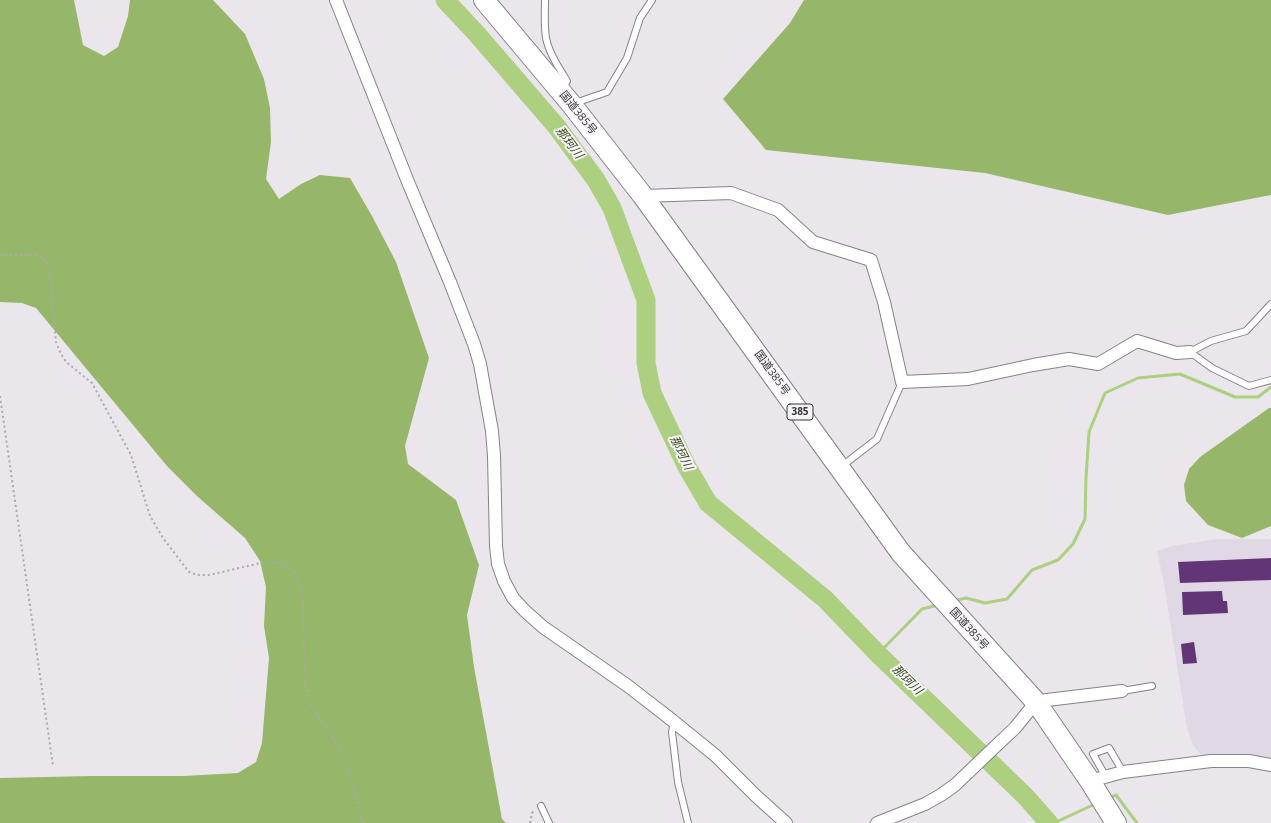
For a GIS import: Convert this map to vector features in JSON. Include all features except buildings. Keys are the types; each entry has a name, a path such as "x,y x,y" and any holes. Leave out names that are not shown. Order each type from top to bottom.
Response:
{"highway":[{"name":"国道385号","path":"484,0 567,99 643,196 901,553 1036,702 1098,779 1116,823"}],"street":[{"path":"336,0 392,143 450,282 474,344 480,364 492,431 498,564 504,581 513,598 525,612 543,627 628,686 674,721 716,756 756,796 786,823"},
{"path":"643,196 731,193 778,210 813,242 871,260 884,302 902,382 968,379 1069,359 1098,364 1137,341 1176,353 1190,352"},
{"path":"883,822 925,804 955,785 1014,728 1036,702 1122,691"},
{"path":"1098,779 1123,772 1211,761 1248,761 1271,765"}],"lane":[{"path":"545,0 547,40 554,59 567,81 567,99 607,92 627,58 640,18 652,0"},
{"path":"1271,304 1246,331 1211,341 1190,352 1212,368 1249,386 1271,380"},
{"path":"840,468 877,439 902,382"},
{"path":"1122,691 1152,686"},
{"path":"674,721 672,732 678,782 688,823"},
{"path":"1098,779 1093,754 1109,748 1123,772"},
{"path":"541,806 549,823"}],"path":[{"path":"0,255 40,255 46,260 50,273 56,342 60,352 66,362 92,383 131,455 150,516 163,538 189,572 197,575 209,574 261,563 274,562 285,565 293,571 299,580 303,604 304,686 310,704 340,749 347,763 364,823"},
{"path":"0,396 53,766"},
{"path":"530,823 532,813 541,806"}],"shaded area":[{"path":"1217,539 1271,539 1271,758 1201,755 1193,745 1187,728 1163,578 1157,551 1172,546"}],"green space":[{"path":"0,0 74,0 83,45 104,56 118,47 128,16 130,0 213,0 245,34 264,79 270,108 271,142 266,179 279,199 301,184 320,175 350,178 396,262 429,358 405,446 408,464 456,500 479,565 467,615 474,667 502,819 506,823 0,823 0,778 184,776 238,773 256,762 262,743 269,658 264,626 266,587 260,561 245,538 198,497 167,466 36,308 22,303 0,302"},
{"path":"804,0 1271,0 1271,195 1168,215 985,173 766,150 723,99 790,23"},
{"path":"1271,408 1271,526 1242,538 1208,525 1186,501 1184,485 1189,469 1200,457"}],"waterway":[{"name":"那珂川","path":"445,0 476,33 557,127 596,180 612,208 646,300 646,363 652,393 686,465 708,503 825,599 878,654 1025,796 1049,823"},
{"path":"953,601 966,598 985,603 1007,599 1032,570 1058,560 1073,544 1085,519 1089,432 1105,393 1138,378 1180,374 1235,397 1258,397 1271,387"},
{"path":"878,654 922,609 938,605"},
{"path":"1109,798 1116,795 1137,823"},
{"path":"1054,823 1097,803"}]}
